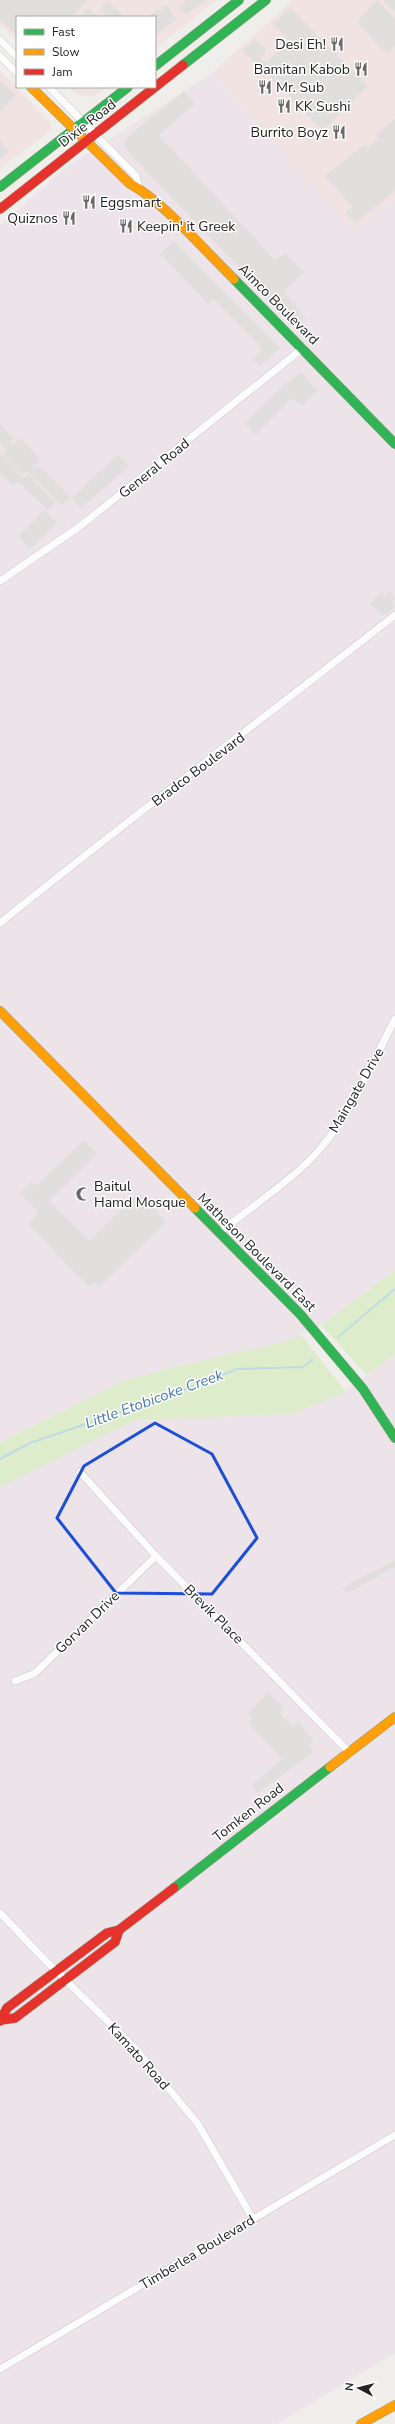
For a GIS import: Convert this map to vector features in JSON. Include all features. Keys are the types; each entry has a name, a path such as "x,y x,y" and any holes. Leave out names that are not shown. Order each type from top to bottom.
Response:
{"main road":[{"path":"156,65 239,0"},
{"name":"Dixie Road","path":"156,87 266,0"},
{"path":"187,41 199,54"},
{"name":"Aimco Boulevard","path":"33,88 130,183 139,187 303,348 395,444"},
{"name":"Dixie Road","path":"0,187 127,88"},
{"name":"Dixie Road","path":"0,208 155,88"},
{"name":"Matheson Boulevard East","path":"0,1011 218,1233 300,1314 363,1389 395,1438"},
{"name":"Tomken Road","path":"1,2021 7,2008 107,1933 119,1930 395,1717"},
{"name":"Tomken Road","path":"1,2021 15,2018 66,1980 115,1942 119,1930"},
{"path":"361,2424 395,2405"}],"street":[{"path":"0,40 16,56"},
{"path":"0,56 16,72"},
{"name":"Aimco Boulevard","path":"50,88 84,121 136,176 139,187"},
{"name":"General Road","path":"0,581 79,527 303,348"},
{"name":"Bradco Boulevard","path":"0,923 76,862 243,735 395,614"},
{"name":"Maingate Drive","path":"218,1233 291,1177 321,1147 351,1105 395,1019"},
{"name":"Brevik Place","path":"80,1472 156,1556 350,1753"},
{"name":"Gorvan Drive","path":"15,1682 35,1673 156,1556"},
{"name":"Kamato Road","path":"0,1913 56,1971 135,2048 198,2124 253,2219"},
{"name":"Timberlea Boulevard","path":"0,2369 395,2135"}],"highlighted area":[{"path":"155,1423 212,1454 257,1538 212,1594 116,1593 57,1518 84,1466"}],"shaded area":[{"path":"0,0 216,0 156,48 156,16 16,16 16,40 0,25"},
{"path":"0,0 87,0 73,16 16,16 16,34 0,20"},
{"path":"187,0 206,0 186,15 179,8"},
{"path":"293,0 395,0 395,197 355,232 212,73"},
{"path":"377,0 395,19 395,45 389,53 386,51 390,45 384,52 357,21"},
{"path":"383,0 395,0 395,13"},
{"path":"107,1 123,16 107,16 100,9"},
{"path":"165,5 169,8 176,19 156,35 156,16 149,16 159,9 163,13 161,8"},
{"path":"88,8 97,16 81,16"},
{"path":"290,8 368,86 323,131 243,51 255,39 267,51 260,58 266,63 289,41 273,24"},
{"path":"0,71 51,123 49,132 0,169"},
{"path":"212,73 355,231 395,197 395,1271 321,1325 285,1342 170,1368 122,1382 0,1442 0,225 68,166"},
{"path":"0,80 16,95 0,112"},
{"path":"69,88 105,88 93,97 76,94"},
{"path":"184,91 195,104 159,135 275,260 285,253 304,272 284,291 306,319 297,328 129,153 123,141"},
{"path":"395,119 395,191 355,223 345,213 353,207 325,176 365,144 368,147 379,139 375,135"},
{"path":"0,140 9,152 0,159"},
{"path":"174,241 280,348 260,366 253,359 263,349 213,299 208,304 160,254"},
{"path":"301,372 318,391 302,406 292,398 256,434 244,423 283,386"},
{"path":"0,424 14,439 10,443 13,445 20,438 40,459 33,466 35,468 38,465 70,497 62,506 27,471 23,475 3,455 7,450 0,443"},
{"path":"0,454 24,478 29,475 55,502 48,510 18,482 13,486 0,473"},
{"path":"118,454 129,466 81,508 72,498"},
{"path":"44,510 57,523 30,549 18,536"},
{"path":"381,591 385,596 390,591 395,597 393,602 395,607 383,616 370,604"},
{"path":"84,1140 97,1154 49,1201 90,1241 138,1193 166,1222 99,1287 94,1283 89,1287 28,1224 39,1212 20,1193 31,1182 36,1186"},
{"path":"395,1354 395,2353 277,2424 0,2424 0,1487 135,1420 291,1414 345,1392"},
{"path":"395,1560 395,1567 348,1593 342,1588"},
{"path":"268,1692 284,1708 280,1713 293,1727 298,1722 314,1740 309,1745 313,1752 258,1793 251,1786 282,1759 248,1724 252,1717 248,1713"}],"green space":[{"path":"395,1271 395,1354 367,1375 321,1325"},
{"path":"301,1335 346,1392 291,1414 135,1420 0,1487 0,1442 122,1382 170,1368 285,1342"}],"waterway":[{"name":"Little Etobicoke Creek","path":"338,1337 395,1289"},
{"name":"Little Etobicoke Creek","path":"0,1459 30,1443 171,1395 237,1369 303,1367 312,1360"}],"traffic: fast":[{"path":"156,65 239,0"},
{"path":"183,65 266,0"},
{"path":"0,187 127,88"},
{"path":"234,279 395,444"},
{"path":"195,1208 300,1314 363,1389 395,1438"},
{"path":"174,1888 330,1767"}],"traffic: slow":[{"path":"32,88 129,183 142,191 170,214 234,279"},
{"path":"0,1011 195,1208"},
{"path":"330,1767 395,1717"},
{"path":"361,2424 395,2405"}],"traffic: jam":[{"path":"156,86 183,65"},
{"path":"0,209 154,88"},
{"path":"0,2021 7,2008 107,1933 119,1930 174,1888"},
{"path":"1,2020 15,2018 115,1942 119,1930"}],"place":[{"name":"Desi Eh!","path":"337,44"},
{"name":"Bamitan Kabob","path":"361,69"},
{"name":"Mr. Sub","path":"265,87"},
{"name":"KK Sushi","path":"284,106"},
{"name":"Burrito Boyz","path":"339,132"},
{"name":"Eggsmart","path":"89,202"},
{"name":"Quiznos","path":"69,218"},
{"name":"Keepin' it Greek","path":"126,226"},
{"name":"Baitul Hamd Mosque","path":"83,1194"}]}
